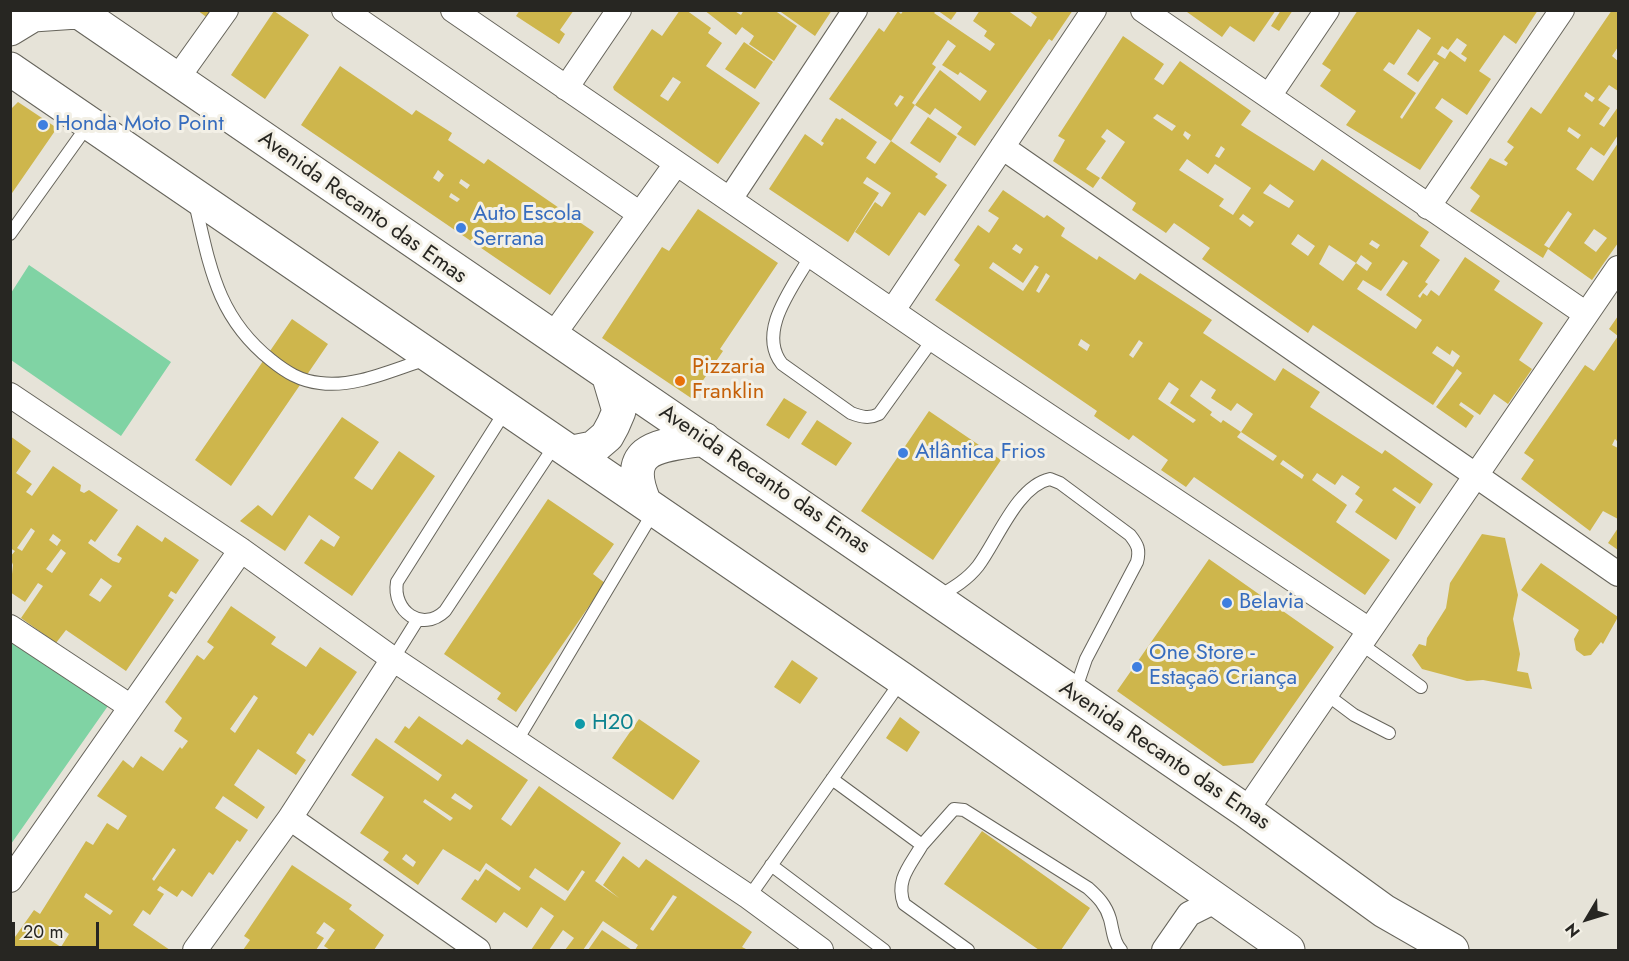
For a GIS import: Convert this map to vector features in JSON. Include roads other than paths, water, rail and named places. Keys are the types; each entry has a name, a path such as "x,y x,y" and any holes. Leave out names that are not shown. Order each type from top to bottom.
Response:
{"main road":[{"name":"Avenida Recanto das Emas","path":"76,11 551,338 704,439 1246,811 1384,911 1452,951"},
{"path":"10,29 33,15 76,11"},
{"path":"10,69 902,679 1198,900 1288,951"},
{"path":"565,447 593,448 607,436 619,411 608,374"},
{"path":"649,505 635,480 641,458 656,447 704,439"}],"street":[{"path":"176,80 226,10"},
{"path":"344,10 640,214"},
{"path":"453,10 893,310 1365,637"},
{"path":"566,88 619,10"},
{"path":"730,199 855,10"},
{"path":"893,310 1094,10"},
{"path":"1143,10 1586,314"},
{"path":"1269,96 1327,10"},
{"path":"1428,207 1562,10"},
{"path":"1002,147 1477,474 1618,574"},
{"path":"551,338 676,164"},
{"path":"1246,811 1618,268"},
{"path":"10,394 241,550 393,659 749,897 821,951"},
{"path":"10,880 241,550"},
{"path":"10,627 131,706"},
{"path":"195,951 290,818 393,659"},
{"path":"290,818 478,951"},
{"path":"1164,951 1198,900"}],"lane":[{"path":"10,234 89,123"},
{"path":"193,196 212,278 224,308 250,344 292,376 321,384 356,380 433,357"},
{"path":"811,255 772,328 771,344 782,364 852,413 862,417 879,414 933,339"},
{"path":"507,409 397,582 396,591 404,610 418,619 436,619 445,610 565,447"},
{"path":"936,598 956,586 978,566 1031,488 1050,479 1060,483 1130,535 1138,544 1140,552 1137,562 1086,659 1074,695"},
{"path":"516,742 649,505"},
{"path":"393,659 418,619"},
{"path":"1365,637 1421,687"},
{"path":"749,897 902,679"},
{"path":"1326,694 1354,714 1389,733"},
{"path":"832,779 922,845"},
{"path":"968,951 904,904 900,892 901,880 922,845 954,809 964,810 1088,888 1103,902 1110,917 1116,945 1120,951"},
{"path":"771,865 884,951"}],"place":[{"name":"Honda Moto Point","path":"43,125"},
{"name":"Auto Escola Serrana","path":"461,228"},
{"name":"Pizzaria Franklin","path":"680,381"},
{"name":"Atlântica Frios","path":"903,453"},
{"name":"Belavia","path":"1227,603"},
{"name":"One Store - Estaçaõ Criança","path":"1137,667"},
{"name":"H20","path":"580,724"}]}
